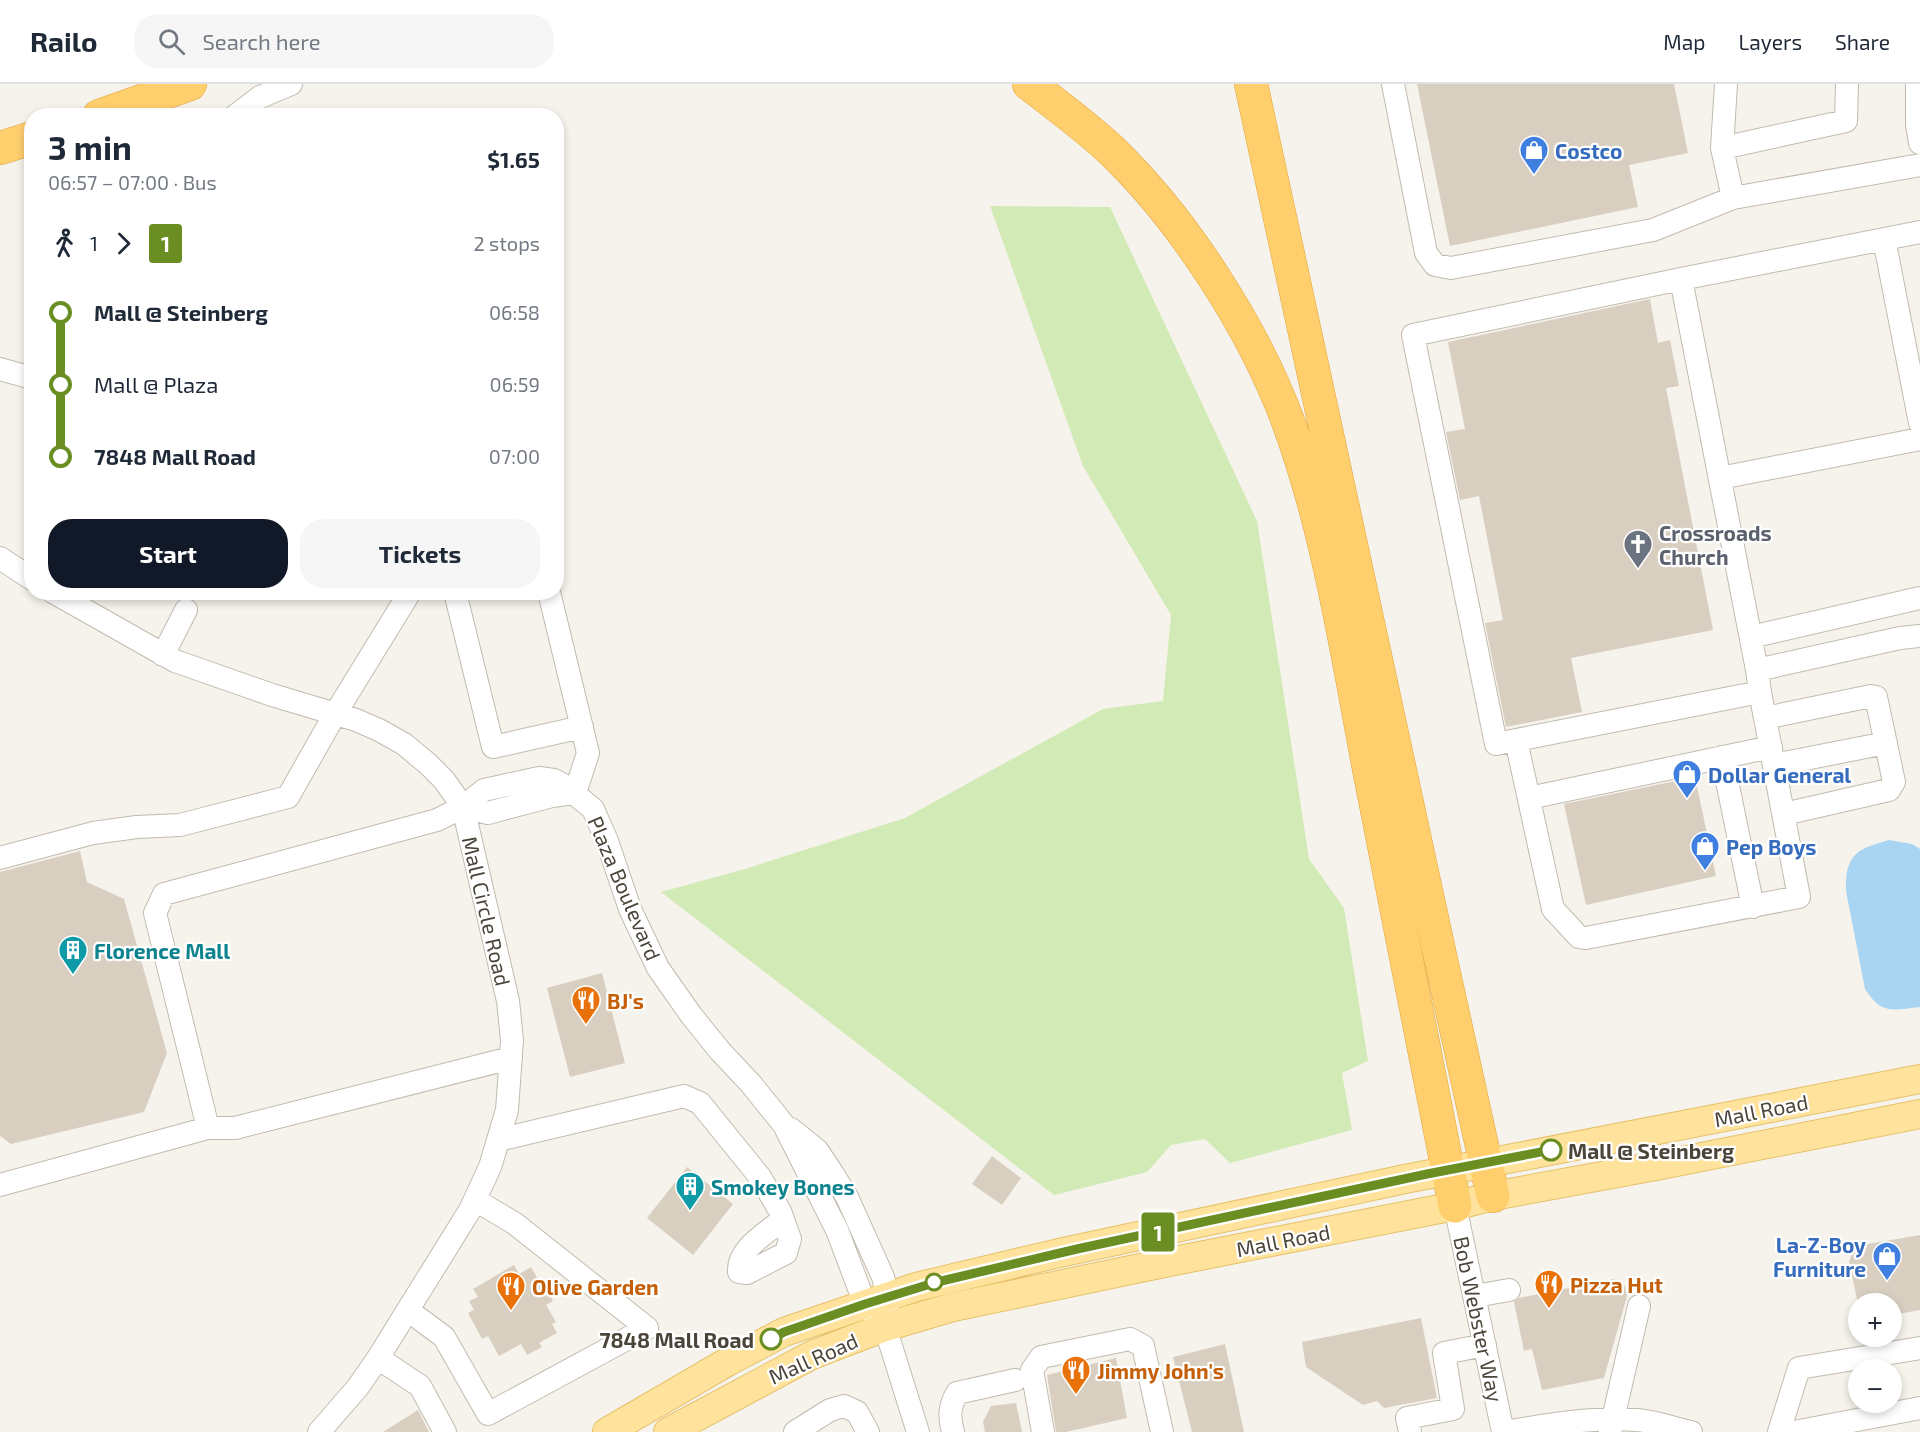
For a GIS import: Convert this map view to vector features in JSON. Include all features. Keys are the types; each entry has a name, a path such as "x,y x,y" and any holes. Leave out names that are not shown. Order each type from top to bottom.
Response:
{"highway":[{"path":"122,108 190,84"},
{"path":"1029,84 1060,107 1111,151 1146,187 1179,229 1238,317 1262,361 1289,424 1314,504 1338,609 1455,1206"},
{"path":"1251,84 1493,1196"},
{"path":"1264,145 1265,84"},
{"path":"0,148 24,140"}],"main road":[{"name":"Mall Road","path":"607,1432 729,1360 784,1332 916,1287 1059,1253 1448,1170 1920,1079"},
{"name":"Mall Road","path":"668,1432 812,1355 885,1327 953,1307 1455,1206 1493,1196 1691,1160 1920,1114"}],"street":[{"path":"244,108 260,96 291,84"},
{"path":"1393,84 1426,253 1435,265 1450,268 1653,230 1733,198 1920,165"},
{"path":"1726,84 1722,148 1733,198"},
{"path":"1722,148 1846,121 1847,84"},
{"path":"1917,84 1917,124 1920,143"},
{"path":"1920,232 1413,335 1496,744 1759,681 1900,638 1920,636"},
{"path":"1884,239 1920,423"},
{"path":"1516,740 1553,909 1579,937 1586,938 1799,897 1681,279"},
{"path":"0,369 24,373"},
{"path":"1720,478 1920,439"},
{"path":"0,558 24,574"},
{"path":"1751,637 1920,598"},
{"name":"Mall Circle Road","path":"67,600 175,662 356,720 379,730 404,744 444,780 463,807 508,1001 512,1040 507,1110 490,1167 475,1200 409,1311 378,1358 358,1387 319,1432"},
{"path":"0,858 93,833 137,827 180,825 288,797 334,714 405,600"},
{"path":"457,600 493,747 582,727"},
{"path":"551,600 588,753 575,793"},
{"path":"163,654 186,610"},
{"path":"1765,718 1871,696 1878,699 1894,782 1889,790 1784,814"},
{"path":"1529,798 1722,757 1772,756 1886,743"},
{"path":"1722,757 1753,907"},
{"name":"Plaza Boulevard","path":"463,807 488,813 552,796 575,793 593,809 601,824 630,909 658,968 691,1015 784,1125 817,1150 842,1189 883,1277 877,1300 918,1432"},
{"path":"208,1128 154,913 164,894 392,834 438,820 463,807"},
{"path":"0,1185 208,1128 235,1128 511,1058"},
{"path":"498,1140 684,1096 700,1103 760,1177 783,1219"},
{"path":"409,1311 444,1337 488,1414 646,1328 514,1223 475,1200"},
{"name":"Bob Webster Way","path":"1455,1206 1505,1432"},
{"path":"1475,1296 1509,1290"},
{"path":"1611,1426 1639,1306"},
{"path":"1044,1432 1032,1370 1041,1357 1130,1339 1143,1346 1162,1432"},
{"path":"1410,1432 1407,1418 1453,1409 1444,1353 1485,1344"},
{"path":"1779,1432 1799,1368 1920,1348"},
{"path":"378,1358 420,1386 445,1432"},
{"path":"954,1432 949,1417 951,1402 957,1393 1015,1380"},
{"path":"795,1432 830,1410 844,1406 856,1412 859,1428"},
{"path":"1794,1432 1920,1408"},
{"path":"1505,1432 1552,1423 1611,1426 1638,1420 1691,1432"}],"green space":[{"path":"990,206 1110,207 1257,521 1309,859 1344,908 1368,1061 1342,1073 1352,1130 1230,1163 1205,1139 1171,1145 1147,1172 1054,1195 661,892 745,869 905,818 1103,709 1163,701 1171,615 1083,466"}],"water":[{"path":"1889,840 1912,844 1920,849 1920,1007 1888,1009 1877,1003 1865,989 1846,891 1848,869 1855,855 1861,850"}],"building":[{"name":"Costco","path":"1417,84 1674,84 1688,153 1629,165 1638,207 1450,246"},
{"name":"Crossroads Church","path":"1650,299 1658,343 1670,340 1679,386 1666,388 1713,630 1571,658 1582,712 1506,727 1485,623 1503,620 1479,496 1460,500 1446,432 1465,429 1448,342"},
{"path":"1695,777 1716,876 1586,905 1564,804"},
{"name":"Florence Mall","path":"80,851 87,882 124,899 167,1053 144,1112 11,1144 0,1136 0,872"},
{"name":"BJ's","path":"602,973 625,1063 570,1077 547,988"},
{"path":"992,1156 1021,1178 1002,1205 972,1184"},
{"name":"Smokey Bones","path":"687,1167 733,1204 693,1255 647,1218"},
{"name":"La-Z-Boy Furniture","path":"1920,1235 1920,1310 1902,1313 1902,1293 1856,1293 1849,1261 1856,1246"},
{"name":"Olive Garden","path":"514,1265 519,1274 531,1267 540,1283 542,1281 553,1301 546,1305 556,1322 552,1324 557,1333 539,1343 542,1347 527,1355 521,1344 499,1356 488,1336 482,1339 468,1313 474,1310 469,1301 478,1297 473,1289"},
{"path":"1614,1279 1625,1286 1627,1296 1604,1378 1542,1390 1532,1349 1524,1351 1514,1302 1519,1298"},
{"path":"1421,1318 1437,1398 1384,1408 1377,1401 1363,1405 1306,1367 1302,1342"},
{"path":"1225,1344 1244,1432 1192,1432 1173,1357"},
{"path":"1116,1358 1127,1418 1066,1432 1056,1432 1047,1375"},
{"path":"1016,1403 1022,1432 985,1432 983,1422 991,1406"},
{"path":"418,1410 429,1432 383,1432"}],"bus line":[{"name":"1","path":"771,1339 784,1332 916,1287 1077,1249 1427,1174 1551,1150"}],"place":[{"name":"Costco","path":"1534,176"},
{"name":"Crossroads Church","path":"1638,570"},
{"name":"Dollar General","path":"1687,800"},
{"name":"Pep Boys","path":"1705,872"},
{"name":"Florence Mall","path":"73,976"},
{"name":"BJ's","path":"586,1026"},
{"name":"Mall @ Steinberg","path":"1551,1150"},
{"name":"Smokey Bones","path":"690,1212"},
{"name":"La-Z-Boy Furniture","path":"1887,1282"},
{"name":"Pizza Hut","path":"1549,1310"},
{"name":"Olive Garden","path":"511,1312"},
{"name":"7848 Mall Road","path":"771,1339"},
{"name":"Jimmy John's","path":"1076,1396"}]}
